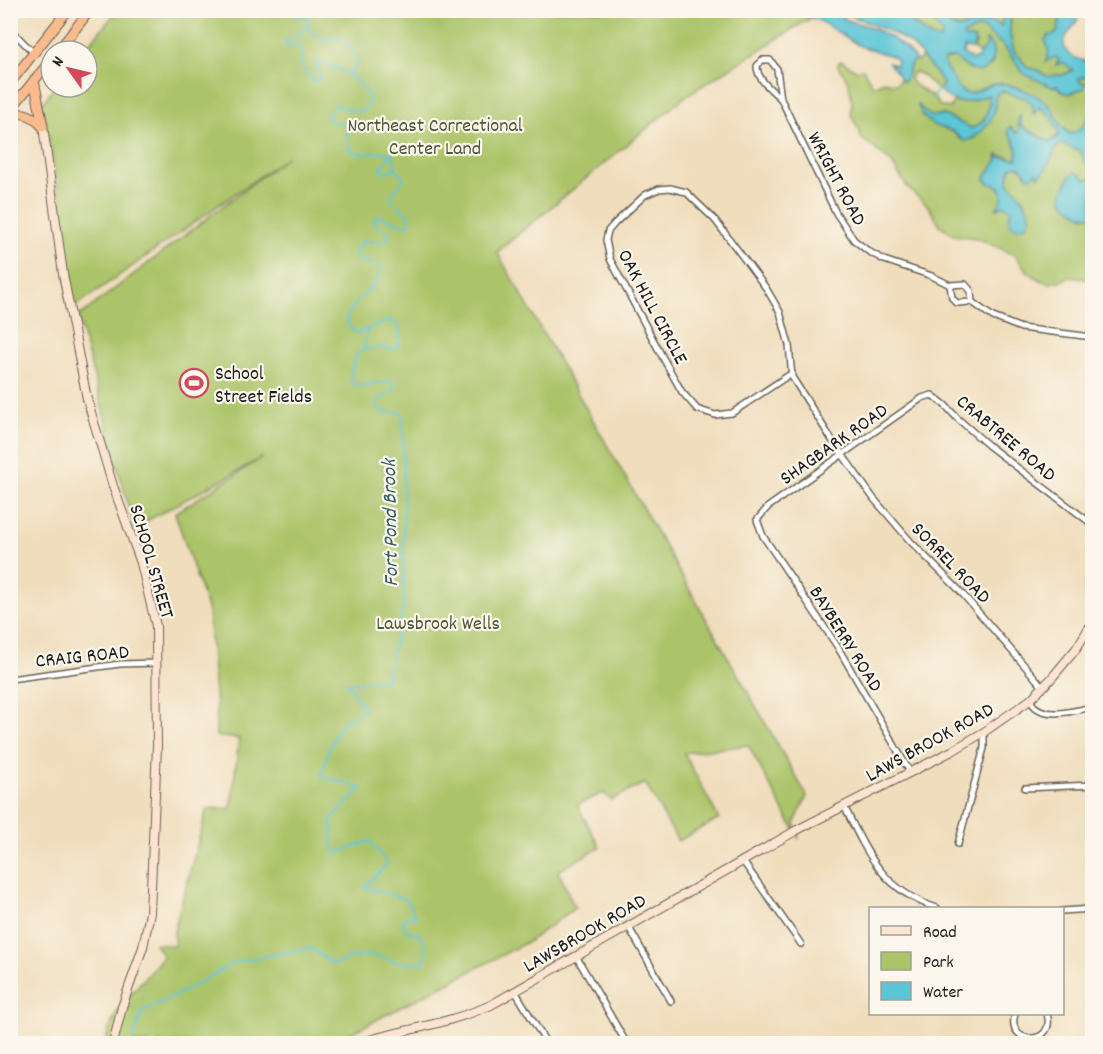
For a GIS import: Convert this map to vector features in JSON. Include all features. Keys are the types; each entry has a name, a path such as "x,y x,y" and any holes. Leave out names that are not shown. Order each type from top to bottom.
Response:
{"highway":[{"path":"10,83 68,10"},
{"path":"67,39 90,10"},
{"path":"10,110 39,74"},
{"path":"34,80 43,126"},
{"path":"10,115 31,115 43,126"}],"street":[{"path":"10,29 34,53"},
{"name":"WRIGHT ROAD","path":"781,99 757,72 757,66 762,60 770,60 777,69 781,99 836,213 854,240 876,256 932,276 950,285 962,283 968,286 972,302"},
{"name":"SCHOOL STREET","path":"43,126 63,274 87,399 146,582 156,626 155,813 150,913 143,947 122,1007 113,1044"},
{"name":"OAK HILL CIRCLE","path":"792,373 732,413 715,415 697,409 682,392 610,259 606,247 608,231 645,195 659,189 679,189 686,192 728,235 780,312 789,345 792,373 805,400 842,454"},
{"name":"WRIGHT ROAD","path":"950,285 952,298 957,303 972,302 993,317 1021,328 1092,337"},
{"name":"SHAGBARK ROAD","path":"757,520 768,507 922,398 931,395"},
{"name":"CRABTREE ROAD","path":"931,395 989,446 1092,524"},
{"name":"SORREL ROAD","path":"842,454 874,500 911,542 960,591 1043,687"},
{"name":"BAYBERRY ROAD","path":"757,520 763,536 837,646 910,772"},
{"name":"LAWS BROOK ROAD","path":"817,819 984,732 1030,700 1064,664 1092,623"},
{"name":"CRAIG ROAD","path":"10,679 120,664 157,663"},
{"path":"1030,700 1033,706 1040,711 1049,713 1092,707"},
{"path":"958,844 984,748 984,732"},
{"path":"1026,788 1092,784"},
{"path":"844,806 869,856 883,875 907,895 933,907"},
{"name":"LAWSBROOK ROAD","path":"356,1044 373,1042 466,1016 515,991 817,819"},
{"path":"742,860 801,944"},
{"path":"1064,911 1092,909"},
{"path":"628,926 671,1001"},
{"path":"576,956 627,1044"},
{"path":"515,991 547,1044"},
{"path":"1015,1015 1016,1030 1022,1036 1029,1038 1037,1038 1046,1030 1047,1015"}],"green space":[{"path":"117,11 822,11 687,95 497,252 807,796 795,822 799,839 748,745 684,753 719,819 678,841 645,783 611,800 603,793 577,805 600,847 558,871 575,908 529,941 353,1032 314,1044 105,1043 118,1011 163,956 155,944 175,946 174,931 207,809 231,808 239,739 216,736 216,706 208,611 175,513 263,457 134,528 78,317 287,157 70,310 56,181 47,130 40,106 46,99 99,99 99,39 93,39"},
{"path":"890,11 929,11 943,34 943,38 936,40 903,16"},
{"path":"943,11 1004,11 1003,24 1001,27 977,21 966,27 956,27 949,22"},
{"path":"1011,11 1062,11 1057,33 1045,40 1049,52 1048,57 1055,57 1059,60 1057,64 1063,62 1073,70 1063,75 1046,76 1039,70 1028,68 1014,51 1010,35"},
{"path":"981,27 1005,47 1013,59 1068,94 1086,83 1081,83 1079,78 1092,75 1091,112 1081,128 1071,134 1067,132 1054,112 1043,101 1011,85 1001,83 972,93 960,90 945,66 944,60 955,58 969,69 988,68 993,62 993,50 988,44 979,53 973,49 976,43 963,35"},
{"path":"922,57 943,82 940,91 918,73 914,72 910,77 912,83 934,98 940,106 950,108 953,102 967,102 989,95 986,116 980,124 971,128 944,115 930,116 920,109 928,121 950,131 960,139 973,139 991,119 997,93 1000,92 1010,93 1031,101 1034,114 1039,107 1043,109 1056,126 1060,134 1049,142 1021,126 1020,117 1019,133 1013,131 1011,135 1018,151 1017,159 997,156 998,160 985,177 985,180 1002,190 1003,194 997,208 1004,205 1011,210 1009,221 1027,210 1025,201 1008,182 1010,168 1020,166 1026,175 1036,172 1039,177 1059,144 1069,145 1081,151 1085,163 1092,168 1092,178 1087,180 1080,175 1063,201 1084,216 1092,216 1092,280 1069,277 1049,283 1027,271 1015,255 977,238 953,235 940,225 928,206 908,188 891,162 860,137 860,132 851,115 852,102 849,84 839,69 838,63 841,61 856,70 863,69 873,86 884,81 896,84 900,80 904,81 912,61 918,62"}],"water":[{"path":"790,11 890,11 904,17 933,38 940,40 943,34 934,23 929,11 943,11 948,22 954,27 961,28 984,21 993,22 1001,27 1004,11 1011,11 1010,35 1014,51 1028,68 1036,69 1046,76 1063,75 1073,70 1063,62 1056,65 1059,60 1055,57 1045,62 1049,52 1045,40 1048,36 1057,33 1062,11 1080,11 1077,21 1065,39 1064,46 1074,57 1092,62 1092,75 1079,78 1081,83 1086,83 1084,89 1064,93 1057,86 1052,87 1024,74 1005,47 981,27 963,35 965,38 975,39 973,49 964,48 963,54 971,59 978,59 979,53 986,48 986,39 993,51 993,58 988,67 978,72 953,58 944,60 944,63 960,89 966,93 1001,84 1030,92 1050,106 1063,128 1071,134 1081,129 1092,111 1092,168 1085,163 1081,151 1062,144 1057,146 1047,167 1039,177 1036,172 1029,177 1019,166 1010,168 1008,182 1025,203 1030,215 1026,225 1020,228 1013,227 1009,221 1011,210 1004,205 996,209 1002,198 1001,189 999,186 988,183 985,177 998,160 999,153 1000,157 1017,159 1016,145 1008,129 1011,127 1019,133 1020,114 1021,126 1050,142 1059,136 1055,123 1046,112 1039,107 1033,115 1033,105 1025,98 1002,91 997,93 994,112 986,126 978,135 964,141 952,131 933,125 923,116 917,104 930,116 944,115 971,128 984,120 989,106 989,95 963,102 952,100 940,91 943,83 908,42 891,32 843,12 841,16 843,18 871,28 899,43 916,60 911,64 904,81 900,80 888,62 896,66 897,61 894,57 860,46 820,21"},
{"path":"1076,172 1087,180 1092,178 1092,216 1075,211 1061,198 1069,177"}],"waterway":[{"name":"Fort Pond Brook","path":"132,1044 142,1011 189,989 235,962 310,948 336,964 352,957 373,955 397,962 423,963 426,955 425,945 419,934 409,932 402,924 406,917 416,917 406,899 364,887 388,864 370,841 334,854 331,819 362,788 321,776 330,746 342,722 365,710 347,683 386,680 404,603 403,418 401,412 384,412 375,405 396,385 393,381 356,386 351,383 352,368 358,353 367,349 394,349 399,345 399,331 395,322 391,320 357,333 349,327 347,320 354,306 377,280 381,267 358,259 356,249 363,241 382,242 389,237 389,233 374,222 376,217 380,216 402,225 408,225 411,217 392,201 391,197 404,178 396,168 393,154 353,152 347,141 348,126 330,120 328,117 331,109 336,105 354,111 363,111 370,102 368,95 350,76 318,62 316,66 320,75 317,81 313,81 301,66 302,50 297,43 289,48 284,43 307,27 309,23 307,18 295,15 292,10"},
{"name":"Fort Pond Brook","path":"308,27 314,34 339,40 346,43 352,50 358,61 349,76"},
{"path":"934,98 935,92 940,91"},
{"name":"Fort Pond Brook","path":"392,154 381,170 385,172 396,168"},
{"name":"Fort Pond Brook","path":"364,350 367,329"}],"place":[{"name":"School Street Fields","path":"194,383"}],"park label":[{"name":"Northeast Correctional Center Land","path":"435,136"},
{"name":"Lawsbrook Wells","path":"438,622"}]}
